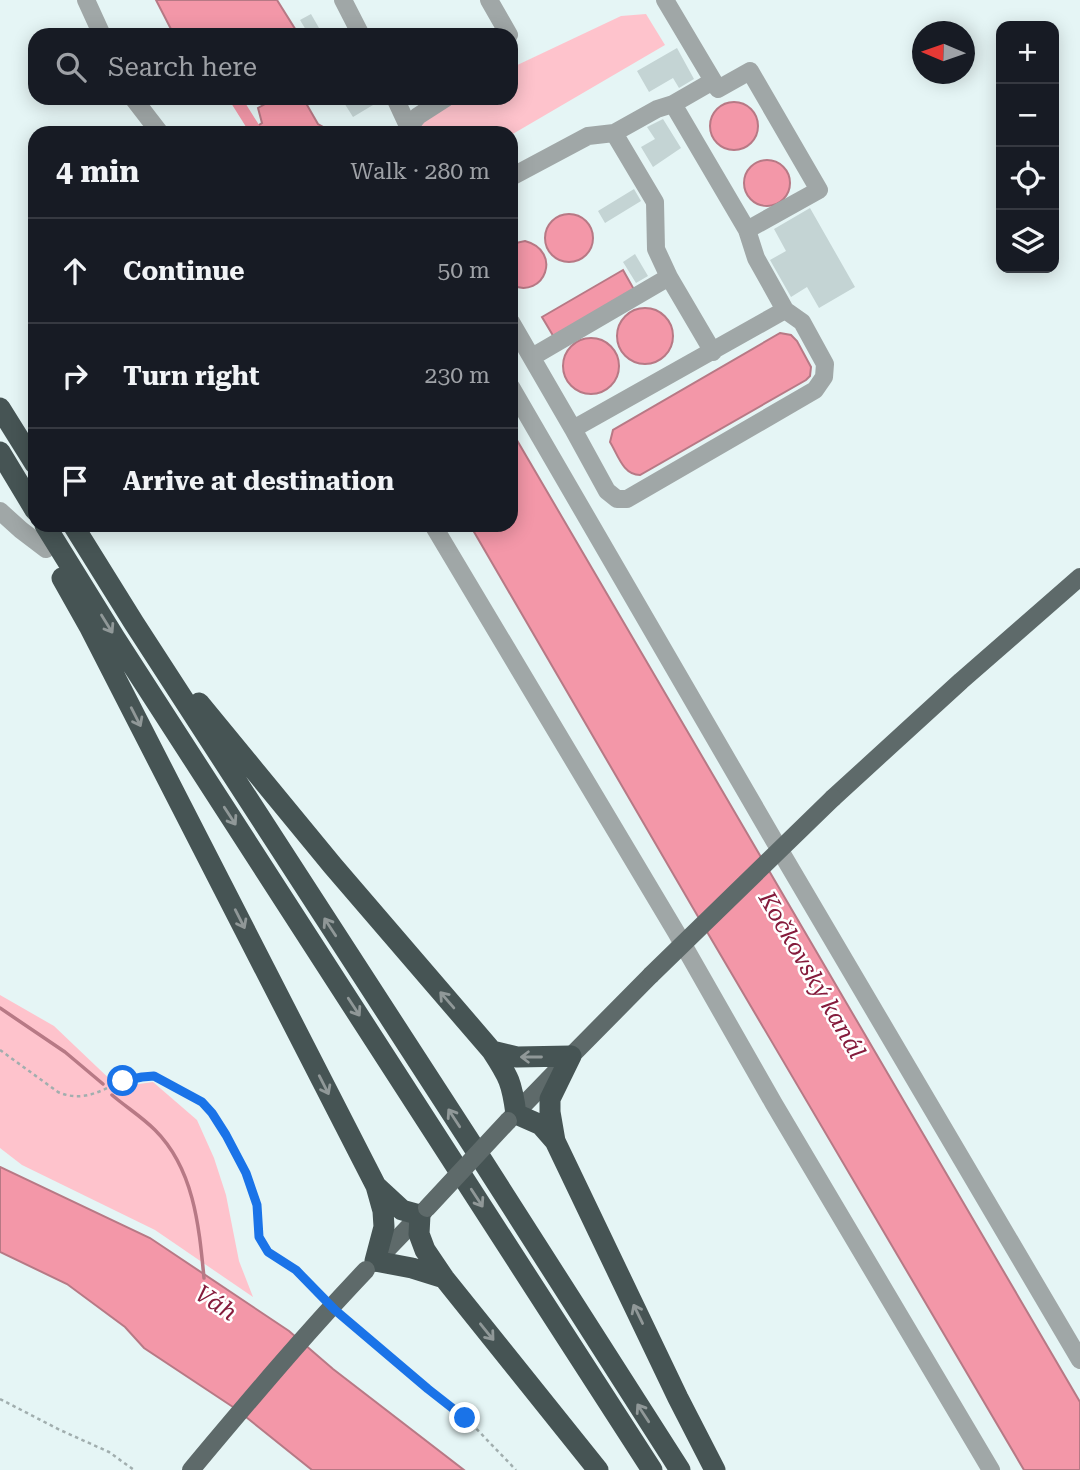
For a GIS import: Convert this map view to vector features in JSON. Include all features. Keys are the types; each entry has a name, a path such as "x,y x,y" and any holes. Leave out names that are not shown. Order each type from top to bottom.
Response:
{"highway":[{"path":"0,408 28,453"},
{"path":"0,453 28,499"},
{"path":"43,532 46,549 89,626 376,1186 384,1227 370,1266 412,1268 444,1278"},
{"path":"47,532 652,1470"},
{"path":"77,532 680,1470"},
{"path":"134,624 332,866 492,1051 509,1076 513,1090 512,1117 541,1125 555,1141 715,1470"},
{"path":"492,1051 517,1057 570,1056 550,1099 555,1141"},
{"path":"376,1186 402,1210 423,1212 419,1234 425,1250 444,1278 598,1470"}],"main road":[{"path":"191,1470 312,1329 570,1056 834,798 951,690 1080,578"}],"street":[{"path":"86,0 99,28"},
{"path":"343,0 357,28"},
{"path":"489,0 505,28"},
{"path":"665,0 718,89 750,71 819,190 747,230"},
{"path":"518,173 588,136 614,134 713,80"},
{"path":"518,334 607,491 617,499 627,499 815,390 824,377 825,363 802,322 785,310 756,258 747,230 673,104"},
{"path":"139,105 155,126"},
{"path":"397,105 405,126"},
{"path":"410,126 423,111 434,105"},
{"path":"614,134 655,202 656,249 713,352"},
{"path":"532,357 669,276"},
{"path":"573,429 785,310"},
{"path":"518,399 1080,1360"},
{"path":"0,511 46,549"},
{"path":"437,532 676,932 774,1104 991,1470"}],"path":[{"path":"0,1050 69,1097 83,1097 123,1081 154,1076 202,1102 226,1135 246,1173 257,1205 262,1245 296,1270 326,1300"},
{"path":"335,1310 465,1418 516,1470"},
{"path":"0,1399 109,1452 134,1470"}],"shaded area":[{"path":"646,14 665,45 518,131 518,126 420,126 425,118 447,105 518,105 518,65 621,16"},
{"path":"0,995 54,1026 118,1087 153,1082 197,1120 214,1158 226,1195 239,1261 253,1297 155,1230 22,1165 0,1148"}],"water":[{"path":"156,0 277,0 294,28 170,28"},
{"path":"734,102 751,109 758,126 751,143 734,150 717,143 710,126 717,109"},
{"path":"263,105 307,105 322,126 257,126 262,123 258,108"},
{"path":"767,160 784,166 790,183 784,200 767,206 750,200 744,183 750,166"},
{"path":"569,214 586,221 593,238 586,255 569,262 552,255 545,238 552,221"},
{"path":"525,241 537,246 544,254 545,272 533,286 518,287 518,242"},
{"path":"623,270 636,293 555,339 542,317"},
{"path":"639,308 651,308 661,312 669,320 673,336 669,352 661,360 651,364 639,364 629,360 621,352 617,342 617,330 621,320 629,312"},
{"path":"780,333 791,335 797,341 811,367 810,376 806,380 640,475 625,468 610,442 613,430"},
{"path":"586,338 596,338 611,346 617,355 617,377 611,386 596,394 586,394 568,382 563,371 563,361 575,343"},
{"path":"518,442 1080,1402 1080,1470 1024,1470 474,532 518,532"},
{"name":"Váh","path":"0,1167 150,1238 289,1331 333,1369 464,1470 312,1470 236,1409 144,1348 125,1327 67,1284 0,1252"}],"building":[{"path":"311,14 319,28 305,28 300,20"},
{"path":"677,48 694,79 679,88 673,78 649,92 637,71"},
{"path":"345,105 373,105 353,117"},
{"path":"663,119 681,148 653,167 641,147 655,139 647,127"},
{"path":"634,189 641,201 605,223 598,211"},
{"path":"810,208 855,287 819,308 807,287 791,297 770,260 786,251 774,229"},
{"path":"635,254 648,276 636,283 623,262"}],"waterway":[{"name":"Kočkovský kanál","path":"239,105 253,126"},
{"path":"0,1008 65,1052 103,1084"},
{"name":"Váh","path":"112,1095 155,1130 178,1162 197,1219 204,1278"}],"route":[{"path":"123,1081 154,1076 202,1102 226,1135 246,1173 257,1205 262,1245 296,1270 335,1310 465,1418"}]}
